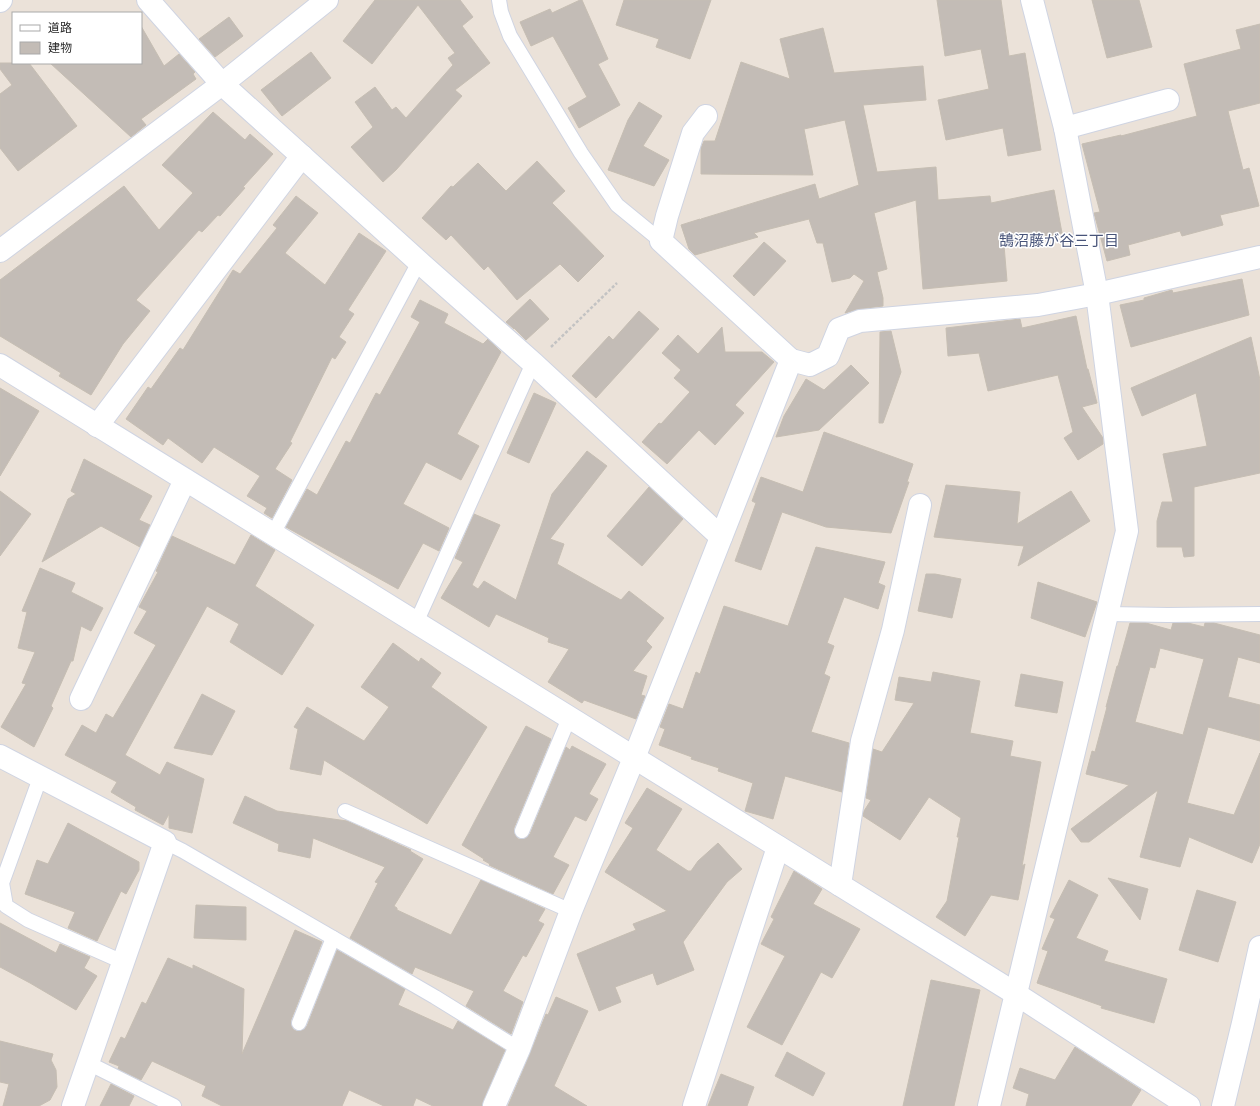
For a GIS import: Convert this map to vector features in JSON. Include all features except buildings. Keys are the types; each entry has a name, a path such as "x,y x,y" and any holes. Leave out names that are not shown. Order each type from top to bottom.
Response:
{"street":[{"path":"148,0 222,84 419,262 534,363 721,537"},
{"path":"0,251 222,84 327,0"},
{"path":"989,1106 1127,531 1098,294 1065,128 1032,0"},
{"path":"1065,128 1168,100"},
{"path":"706,116 693,133 666,216 661,241 791,360 810,365 828,356 838,329 860,321 1038,305 1098,294 1260,257"},
{"path":"97,426 302,156"},
{"path":"494,1106 519,1049 571,911 634,758 791,360"},
{"path":"0,365 1016,994 1167,1100 1189,1106"},
{"path":"81,699 185,480"},
{"path":"840,885 862,741 893,630 920,505"},
{"path":"0,756 165,842 73,1106"},
{"path":"694,1106 778,847"},
{"path":"1223,1106 1260,947"}],"lane":[{"path":"499,0 501,12 510,36 581,153 618,205 661,241"},
{"path":"273,534 419,262"},
{"path":"416,623 534,363"},
{"path":"1107,614 1260,614"},
{"path":"522,830 569,718"},
{"path":"40,778 2,883 6,906 28,920 123,962"},
{"path":"345,811 571,911"},
{"path":"165,842 436,997 519,1049"},
{"path":"298,1023 333,938"},
{"path":"88,1063 174,1106"}],"path":[{"path":"534,363 617,283"}],"district":[{"name":"鵠沼藤が谷三丁目","path":"1059,241"}]}
